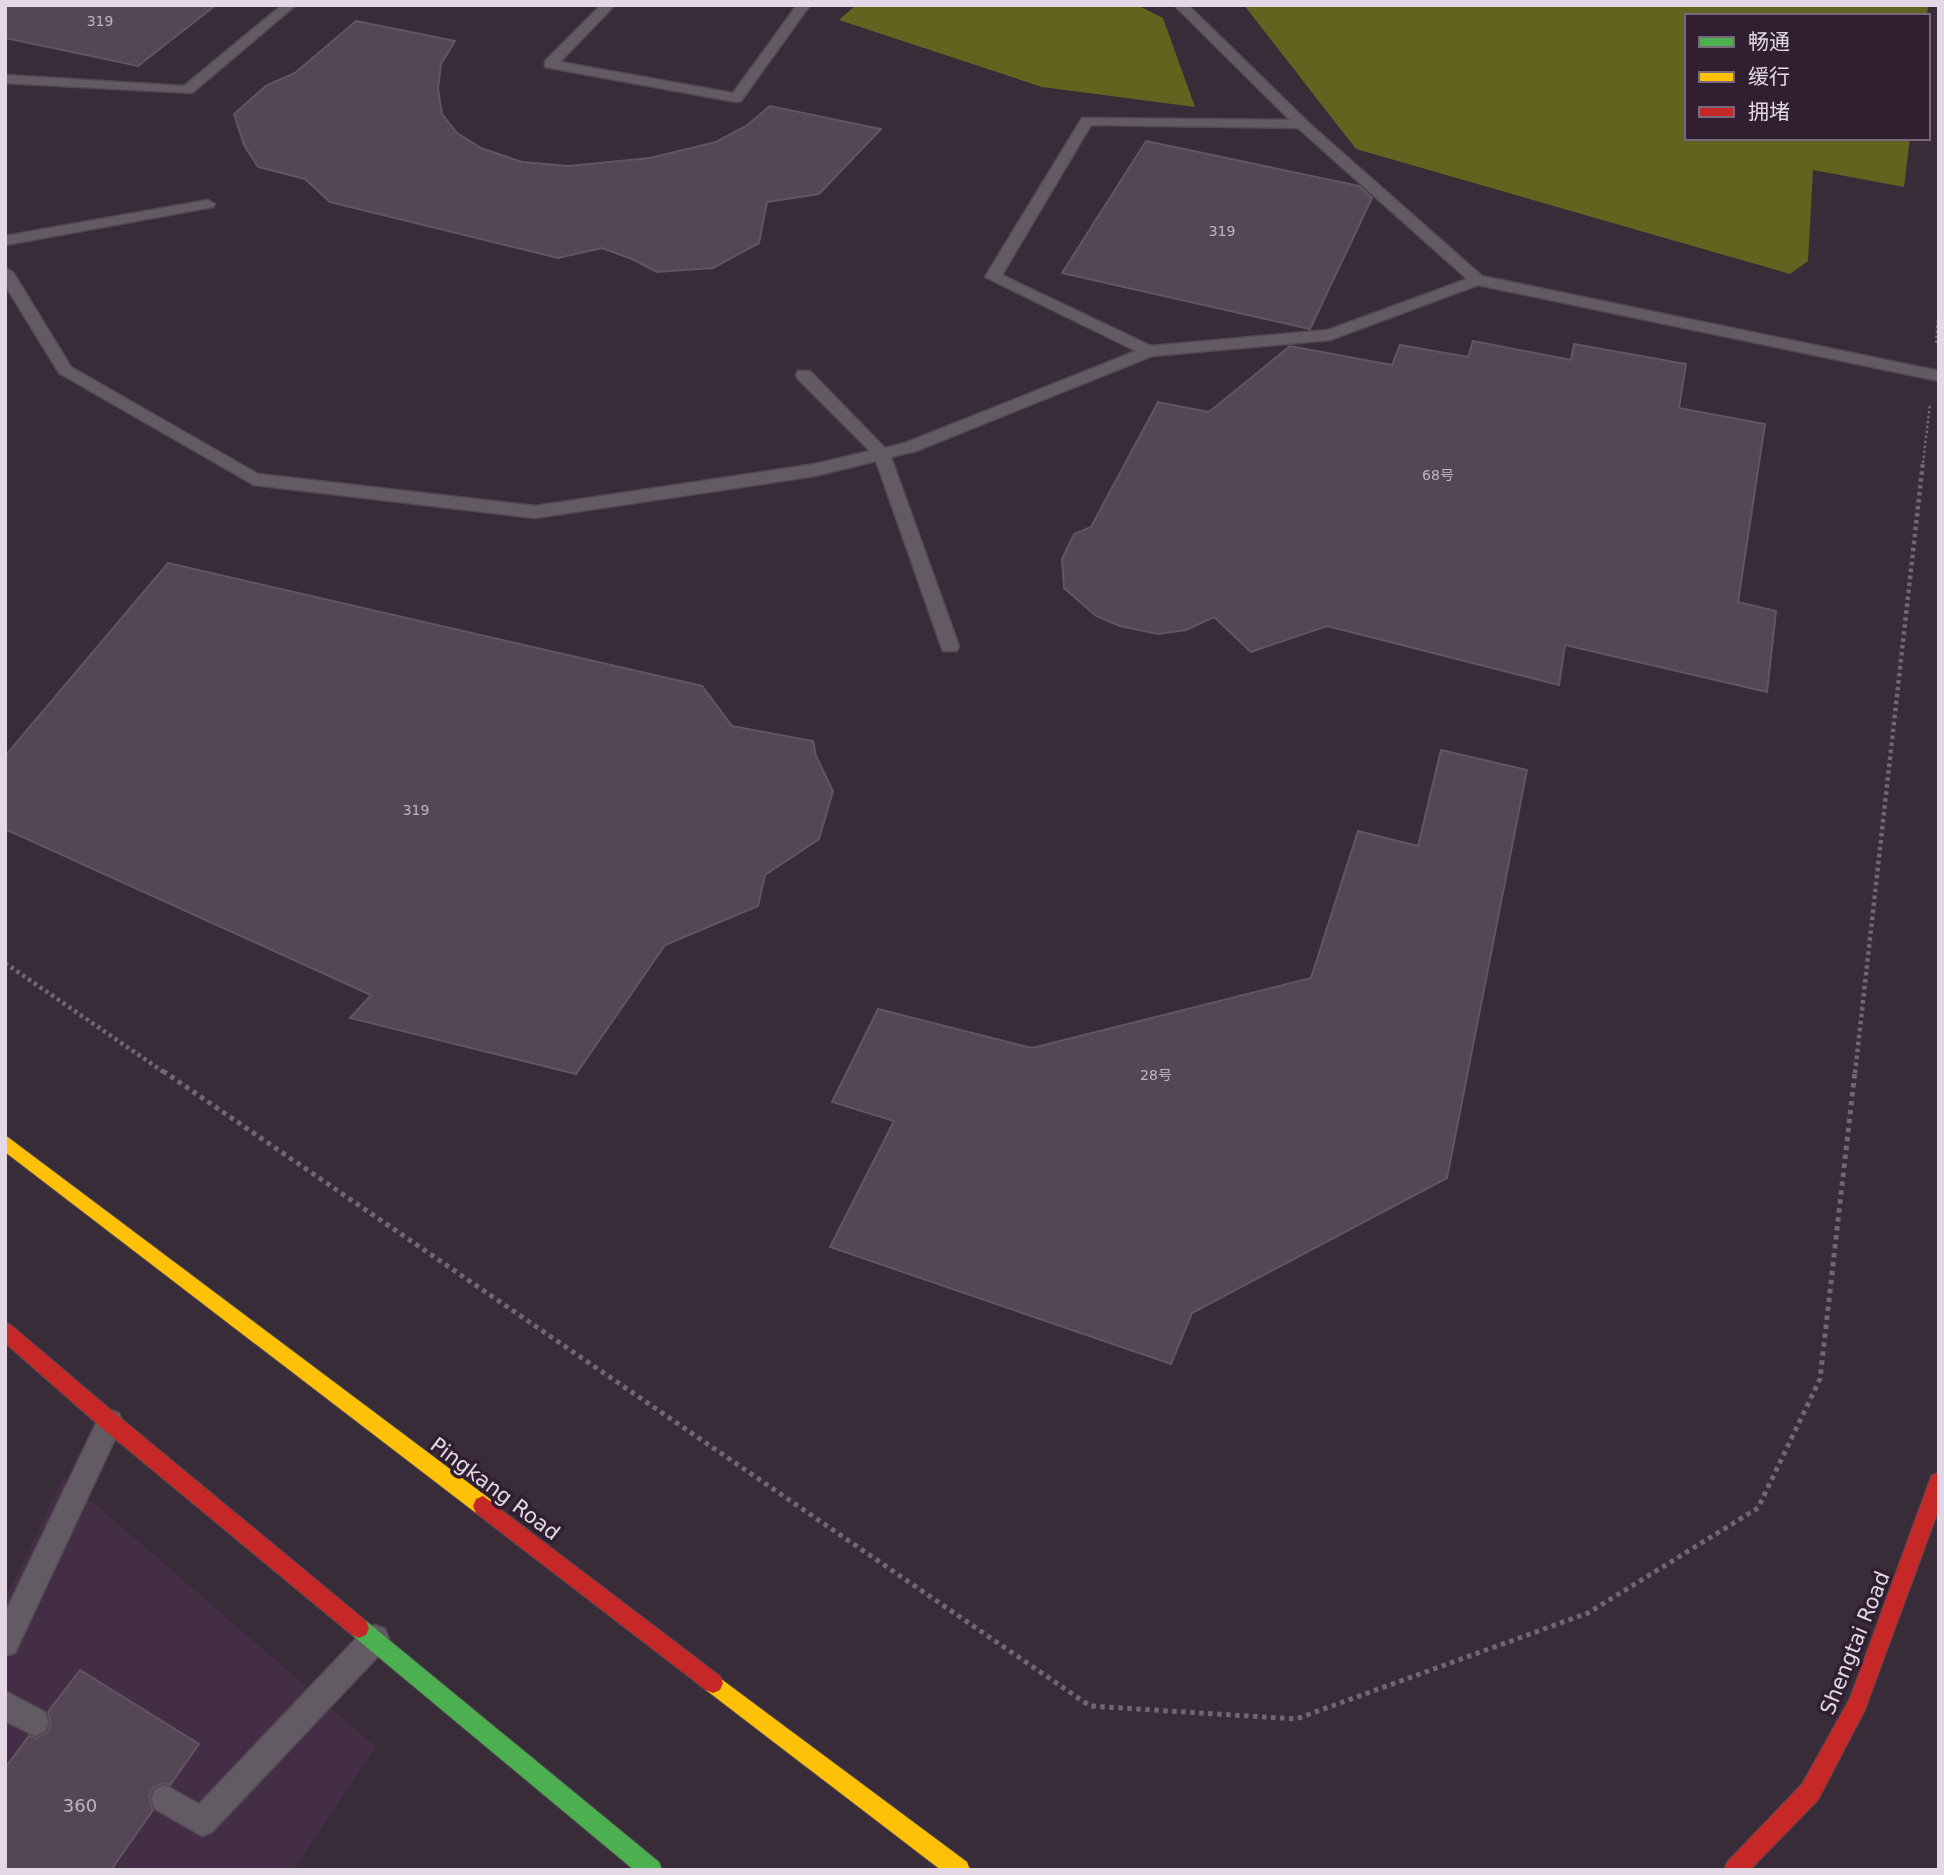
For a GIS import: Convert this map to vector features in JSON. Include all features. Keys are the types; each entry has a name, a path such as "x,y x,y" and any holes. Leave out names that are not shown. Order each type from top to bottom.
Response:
{"main road":[{"name":"Pingkang Road","path":"5,1142 959,1870"},
{"path":"5,1331 110,1422 651,1870"},
{"name":"Shengtai Road","path":"1735,1870 1810,1792 1858,1703 1939,1482"}],"lane":[{"path":"5,79 187,90 290,5"},
{"path":"609,5 550,64 736,98 804,5"},
{"path":"1180,5 1302,124 1477,280 1936,376"},
{"path":"1149,351 993,277 1087,121 1302,124"},
{"path":"5,241 208,204"},
{"path":"5,272 65,370 254,479 535,512 815,470 882,454 910,447 1149,351 1330,335 1477,280"},
{"path":"804,375 882,454 950,646"},
{"path":"5,1643 110,1422"},
{"path":"165,1799 202,1822 375,1639"},
{"path":"5,1704 35,1722"}],"path":[{"path":"5,963 1090,1706 1296,1719 1588,1613 1758,1508 1815,1390 1820,1378 1936,376 1939,306"}],"shaded area":[{"path":"64,1477 376,1747 294,1870 5,1870 5,1599"}],"green space":[{"path":"856,5 1137,5 1163,18 1195,107 1042,87 839,20"},
{"path":"1244,5 1928,5 1927,14 1685,14 1685,140 1910,140 1904,187 1813,170 1808,261 1790,274 1356,149"}],"building":[{"path":"5,5 216,5 138,66 5,38"},
{"path":"356,21 455,41 441,64 438,89 442,114 457,133 481,148 522,162 568,166 650,158 716,142 746,126 770,106 881,129 819,194 767,202 759,243 713,268 657,272 602,248 558,258 330,202 305,179 258,167 244,145 234,114 267,85 295,73"},
{"path":"1146,141 1359,186 1372,198 1310,329 1062,273"},
{"path":"1473,341 1571,360 1574,344 1686,364 1679,408 1765,424 1738,602 1776,611 1767,692 1565,645 1559,685 1327,626 1251,652 1214,617 1186,630 1158,634 1120,626 1096,616 1064,588 1062,559 1074,534 1091,527 1158,402 1209,412 1290,346 1392,365 1400,345 1468,357"},
{"path":"168,563 702,686 732,726 813,741 816,756 833,791 819,839 765,875 758,906 665,945 576,1074 350,1018 371,995 5,829 5,756"},
{"path":"1441,750 1527,770 1447,1178 1192,1313 1171,1364 830,1247 894,1121 832,1102 878,1009 1032,1048 1311,978 1358,831 1418,846"},
{"path":"80,1670 199,1744 170,1785 164,1783 153,1788 149,1798 153,1810 111,1870 5,1870 5,1768 29,1736 36,1738 47,1733 51,1723 48,1712"}],"traffic: fast":[{"path":"359,1628 651,1870"}],"traffic: slow":[{"path":"5,1142 483,1506"},
{"path":"713,1683 959,1870"}],"traffic: jam":[{"path":"5,1331 110,1422 359,1628"},
{"path":"1735,1870 1810,1792 1858,1703 1939,1482"},
{"path":"483,1506 713,1683"}]}
